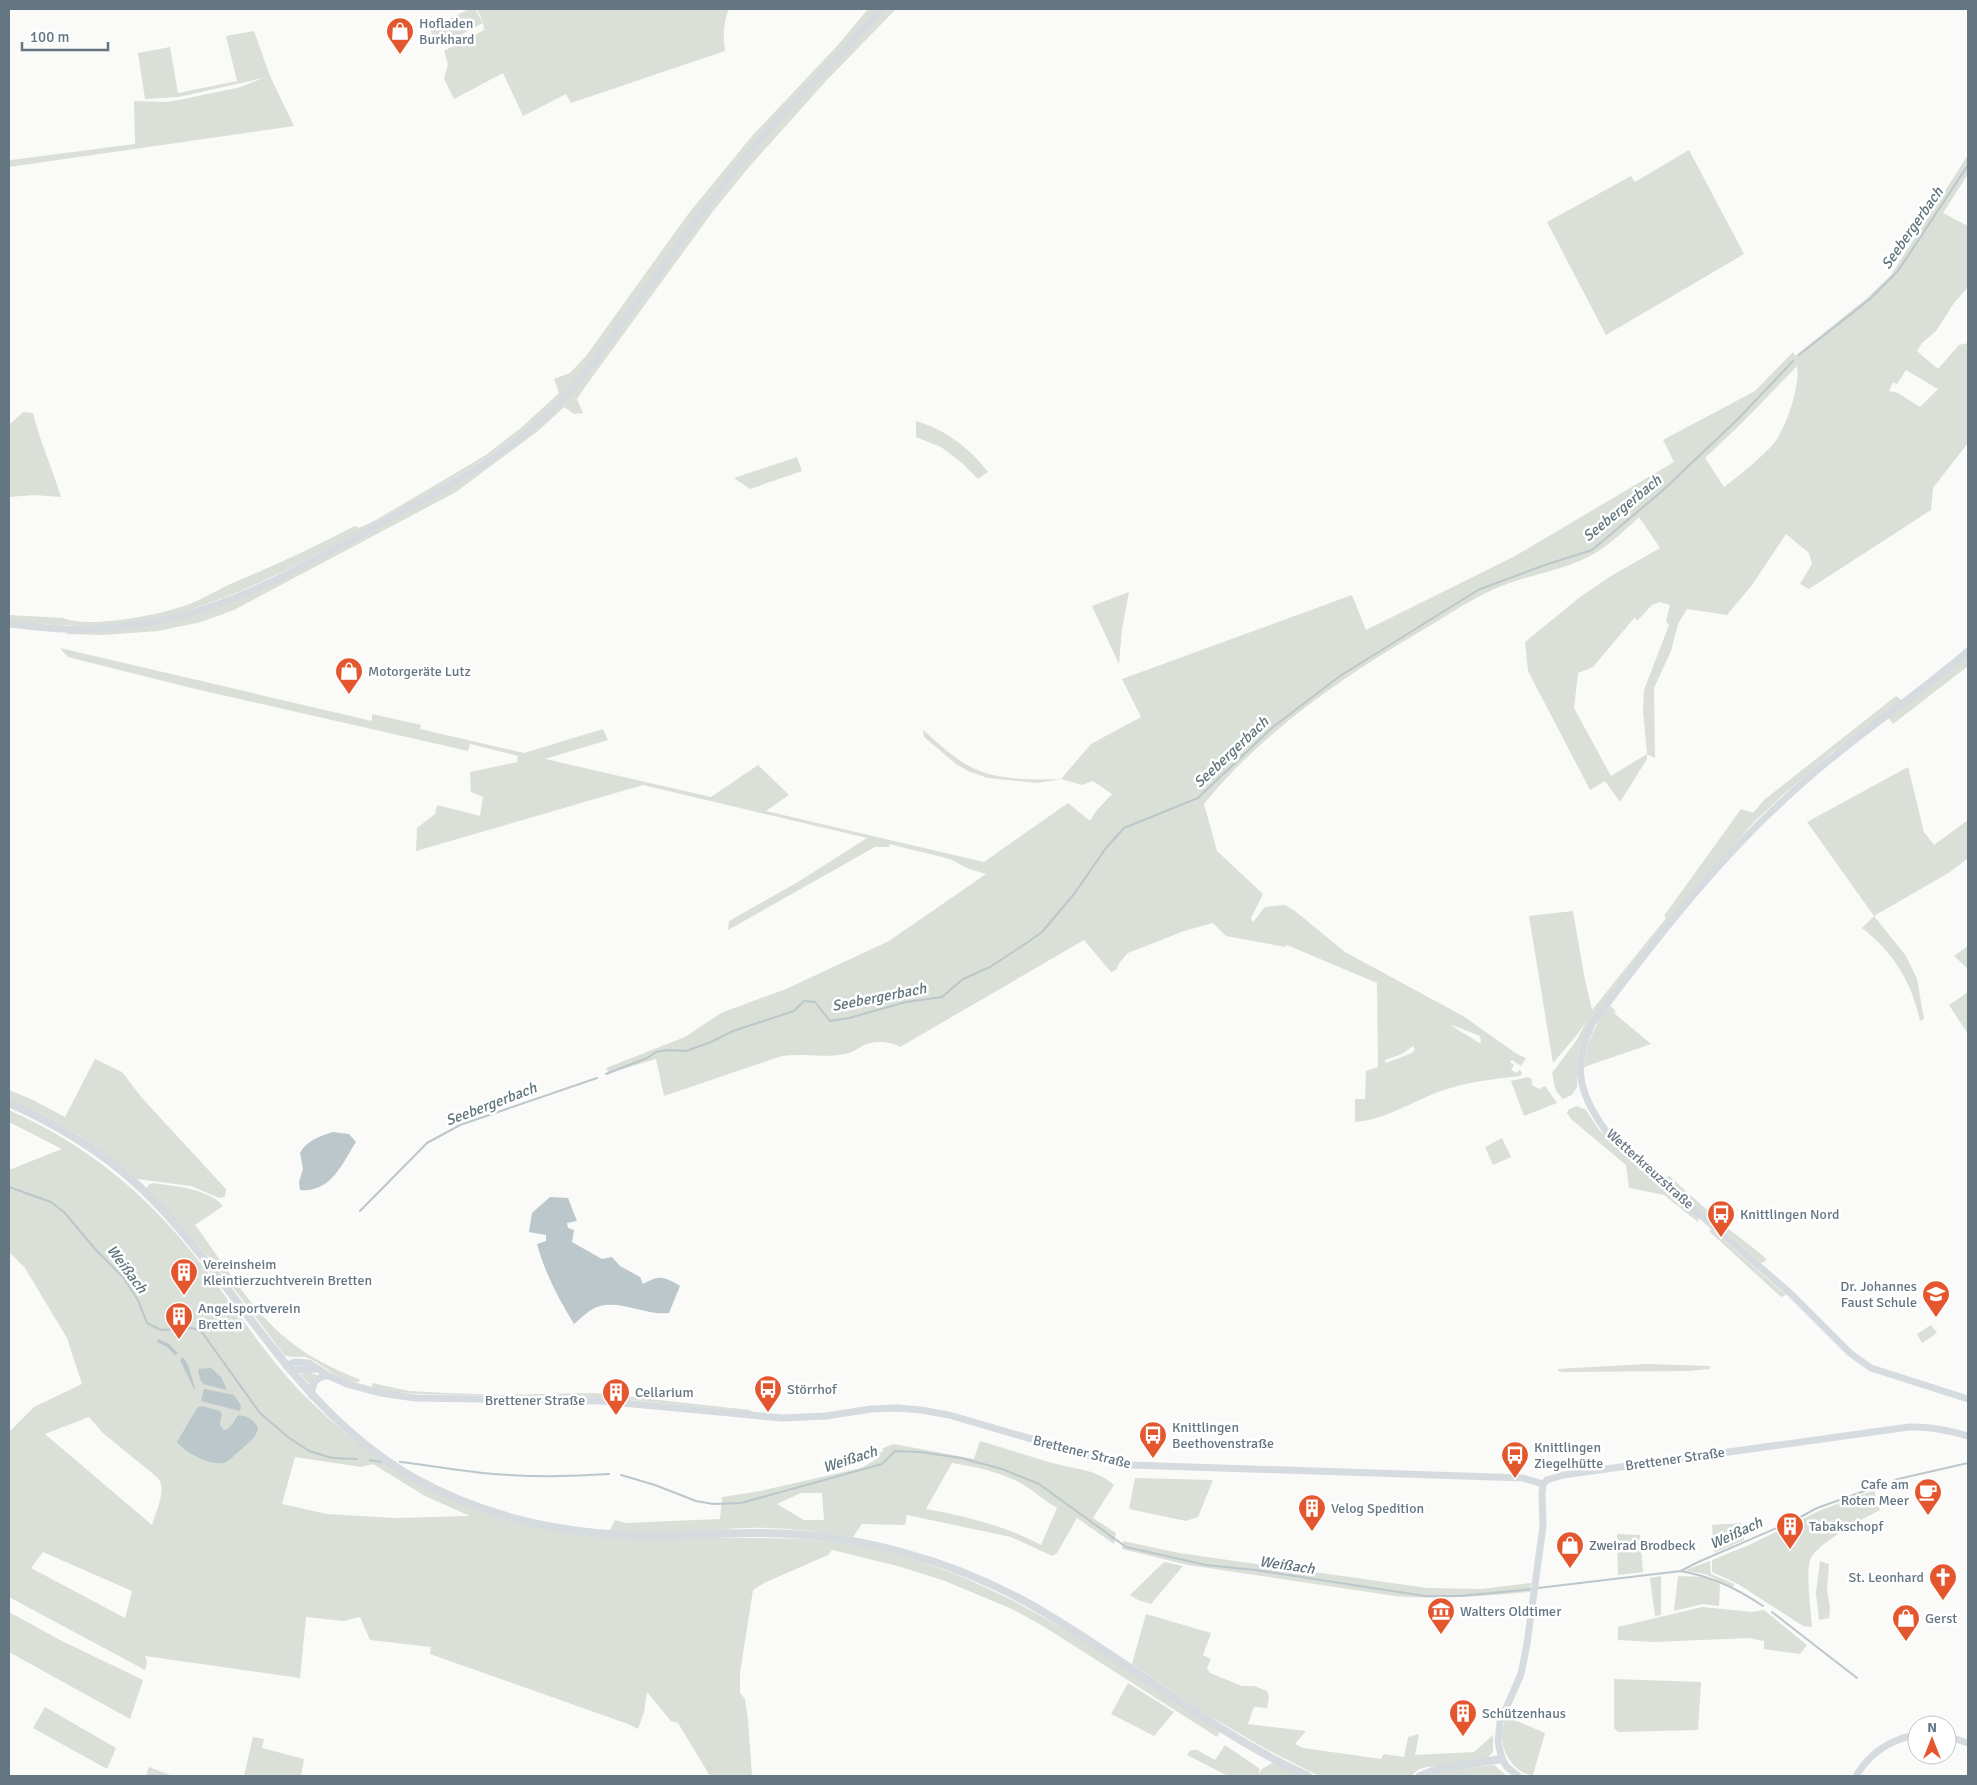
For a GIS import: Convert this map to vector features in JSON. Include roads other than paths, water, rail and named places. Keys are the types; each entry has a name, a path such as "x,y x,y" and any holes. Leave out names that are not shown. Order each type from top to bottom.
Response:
{"main road":[{"path":"9,624 93,629 129,626 177,616 218,604 257,589 403,512 465,475 510,445 537,424 561,401 599,355 710,202 760,140 881,9"},
{"name":"Wetterkreuzstraße","path":"1968,650 1888,716 1836,754 1761,822 1692,896 1592,1024 1581,1056 1584,1096 1595,1117 1609,1135 1762,1268 1850,1353 1862,1362 1887,1373 1968,1399"},
{"path":"9,1104 36,1116 93,1149 139,1187 156,1204 220,1279 288,1368 312,1396 360,1440 391,1463 443,1492 500,1515 587,1532 627,1535 758,1533 809,1535 863,1543 899,1551 944,1565 982,1580 1032,1606 1262,1753 1308,1776"},
{"name":"Brettener Straße","path":"288,1368 297,1371 303,1369 318,1370 364,1389 416,1398 601,1401 782,1418 826,1416 880,1409 921,1410 949,1415 1083,1454 1131,1465 1523,1478 1543,1484 1547,1480 1563,1475 1909,1427 1924,1426 1968,1436"},
{"path":"312,1396 311,1389 315,1381 323,1376 329,1376"},
{"path":"1518,1776 1507,1767 1502,1759 1498,1732 1504,1712 1521,1674 1543,1526 1543,1484"},
{"path":"1856,1776 1870,1756 1884,1746 1907,1738"},
{"path":"1420,1776 1438,1769 1502,1759"}],"waterway":[{"name":"Seebergerbach","path":"1799,355 1870,299 1898,271 1968,165"},
{"name":"Seebergerbach","path":"606,1074 647,1058 656,1052 668,1050 686,1051 711,1042 733,1031 794,1011 804,1001 815,1002 830,1021 849,1018 906,1002 942,997 963,979 990,967 1042,932 1074,894 1106,848 1124,828 1198,798 1273,727 1340,676 1478,590 1592,550 1661,492 1738,419 1793,361"},
{"name":"Seebergerbach","path":"360,1211 427,1143 460,1125 597,1078"},
{"name":"Weißach","path":"9,1187 51,1202 64,1212 96,1250 123,1277 138,1300 147,1323 161,1330 192,1328 201,1331 260,1413 288,1437 309,1451 332,1458 357,1459"},
{"name":"Weißach","path":"621,1475 655,1485 696,1501 713,1504 741,1503 882,1464 895,1451 920,1452 961,1458 1002,1469 1039,1484 1126,1547 1206,1565 1255,1570 1425,1596 1460,1596 1533,1589"},
{"name":"Weißach","path":"370,1460 381,1462"},
{"name":"Weißach","path":"400,1462 473,1472 514,1475 609,1474"},
{"name":"Weißach","path":"1538,1588 1681,1571 1795,1520 1817,1508 1898,1479 1968,1463"},
{"path":"1681,1571 1704,1576 1724,1584 1763,1606"},
{"path":"1772,1612 1857,1678"}],"place":[{"name":"Hofladen Burkhard","path":"400,55"},
{"name":"Motorgeräte Lutz","path":"349,695"},
{"name":"Knittlingen Nord","path":"1721,1238"},
{"name":"Vereinsheim Kleintierzuchtverein Bretten","path":"184,1296"},
{"name":"Dr. Johannes Faust Schule","path":"1936,1318"},
{"name":"Angelsportverein Bretten","path":"179,1340"},
{"name":"Störrhof","path":"768,1413"},
{"name":"Cellarium","path":"616,1416"},
{"name":"Knittlingen Beethovenstraße","path":"1153,1459"},
{"name":"Knittlingen Ziegelhütte","path":"1515,1479"},
{"name":"Cafe am Roten Meer","path":"1928,1516"},
{"name":"Velog Spedition","path":"1312,1532"},
{"name":"Tabakschopf","path":"1790,1550"},
{"name":"Zweirad Brodbeck","path":"1570,1569"},
{"name":"St. Leonhard","path":"1943,1601"},
{"name":"Walters Oldtimer","path":"1441,1635"},
{"name":"Gerst","path":"1906,1642"},
{"name":"Schützenhaus","path":"1463,1737"}]}
